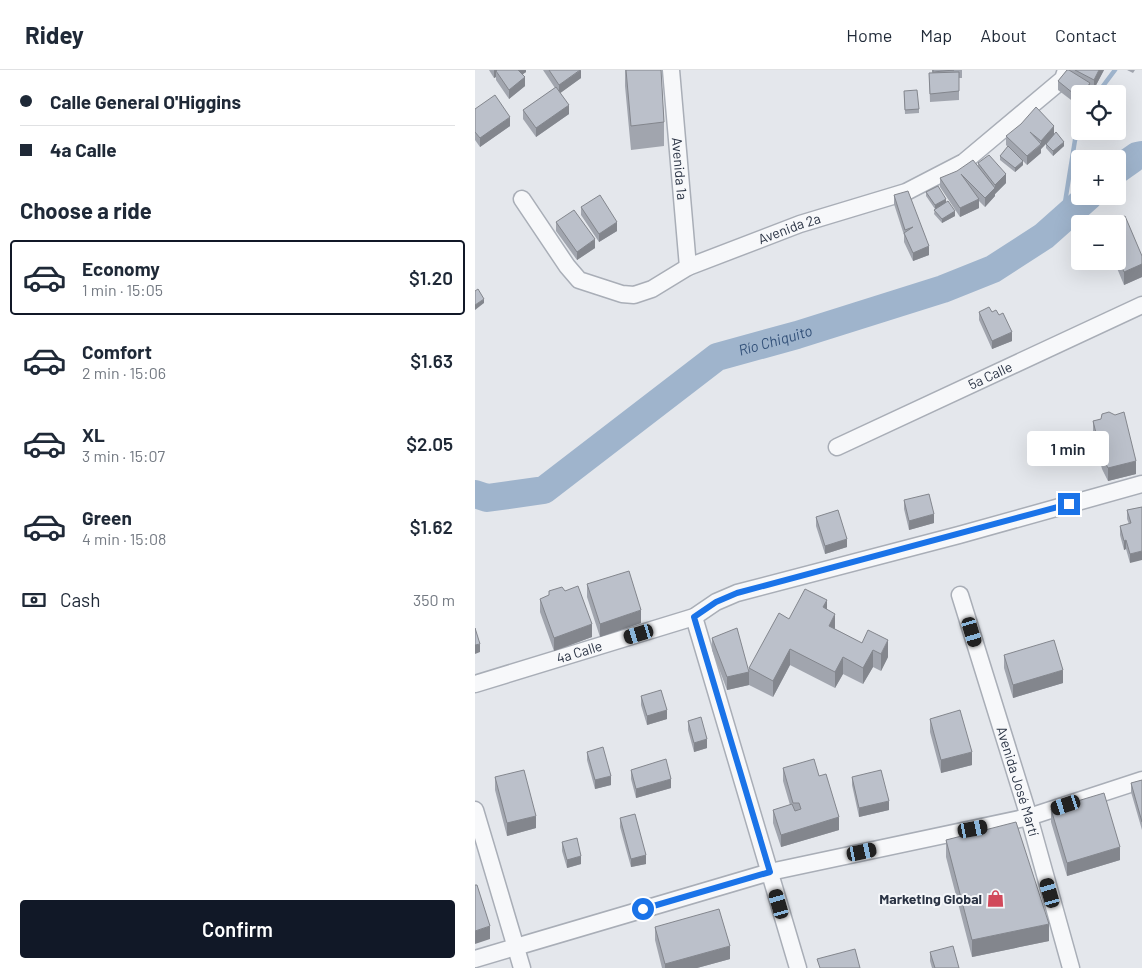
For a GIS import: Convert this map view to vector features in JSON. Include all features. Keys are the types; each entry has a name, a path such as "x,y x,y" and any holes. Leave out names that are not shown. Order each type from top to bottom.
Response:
{"street":[{"name":"Avenida 1a","path":"671,70 688,267"},
{"name":"Avenida 2a","path":"522,199 567,266 579,280 622,294 634,295 652,289 688,267 799,224 906,192 964,162 1063,79 1066,70"},
{"name":"5a Calle","path":"837,447 1142,305"},
{"name":"4a Calle","path":"475,684 694,617 716,602 737,593 959,535 1142,484"},
{"name":"Avenida José Martí","path":"960,595 1029,818 1071,968"},
{"path":"694,617 798,968"},
{"path":"475,959 770,872 1029,818 1142,780"},
{"path":"475,810 522,968"}],"building":[{"path":"497,70 518,70 525,77 509,90"},
{"path":"549,70 580,70 559,85"},
{"path":"626,70 661,70 664,122 631,126"},
{"path":"933,70 954,70 933,72"},
{"path":"1069,70 1090,83 1089,85 1071,85 1071,92 1058,81"},
{"path":"1075,70 1099,70 1094,80"},
{"path":"959,72 959,91 930,94 929,73"},
{"path":"556,87 569,105 536,128 523,110"},
{"path":"917,90 919,109 905,110 904,91"},
{"path":"495,95 510,117 480,138 475,132 475,109"},
{"path":"1036,107 1054,126 1041,141 1030,132 1041,144 1027,156 1006,136 1021,124"},
{"path":"1056,132 1064,142 1053,151 1046,144"},
{"path":"1008,146 1023,161 1015,168 1000,156"},
{"path":"989,155 1006,174 995,185 978,163"},
{"path":"973,160 995,188 985,198 961,174 979,199 960,208 940,178 957,171"},
{"path":"938,186 946,199 935,205 926,192"},
{"path":"908,191 929,246 913,253 904,233 913,227 905,230 894,195"},
{"path":"600,195 617,222 599,234 581,207"},
{"path":"948,201 955,211 942,219 934,210"},
{"path":"574,210 595,239 577,252 556,222"},
{"path":"1126,218 1142,256 1142,264 1124,272 1123,270 1126,270"},
{"path":"478,289 484,299 475,305 475,291"},
{"path":"989,307 992,312 996,310 999,315 1003,313 1012,332 992,341 979,312"},
{"path":"1109,412 1115,415 1124,412 1136,461 1108,468 1102,457 1093,421 1101,419 1102,414"},
{"path":"929,494 934,514 909,521 904,500"},
{"path":"1142,507 1142,551 1130,554 1120,526 1131,523 1127,510"},
{"path":"838,510 847,539 825,546 816,517"},
{"path":"629,571 641,610 600,624 587,584"},
{"path":"578,586 592,624 554,638 540,599 549,595 549,591 562,587 565,591"},
{"path":"805,589 827,600 823,607 835,614 829,626 862,643 868,630 888,640 881,654 873,650 863,668 843,657 835,672 790,649 773,681 749,668 779,613 789,619"},
{"path":"475,628 480,644 475,645"},
{"path":"737,628 749,672 727,677 712,638"},
{"path":"1054,640 1063,670 1013,685 1004,655"},
{"path":"661,690 667,710 647,716 641,696"},
{"path":"960,710 972,752 941,760 930,719"},
{"path":"701,717 707,739 694,743 688,721"},
{"path":"603,747 611,776 595,780 587,752"},
{"path":"666,759 671,779 636,789 631,770"},
{"path":"814,759 819,776 826,774 839,817 781,835 773,810 792,804 795,811 801,809 799,803 793,803 783,768"},
{"path":"524,770 536,816 507,823 495,777"},
{"path":"881,770 889,801 859,808 852,777"},
{"path":"1142,780 1142,822 1131,783"},
{"path":"1104,793 1120,847 1067,863 1051,809"},
{"path":"635,814 646,855 631,859 620,818"},
{"name":"Marketing Global","path":"1016,822 1049,924 972,940 946,840"},
{"path":"577,838 581,856 567,860 562,842"},
{"path":"475,885 477,885 490,926 475,931"},
{"path":"719,909 730,946 665,964 655,927"},
{"path":"953,946 959,968 935,968 930,952"},
{"path":"855,949 860,968 820,968 817,959"}],"waterway":[{"path":"1104,85 1115,70"},
{"path":"1062,221 1075,140"},
{"name":"Río Chiquito","path":"1126,164 1137,156 1142,155"},
{"name":"Río Chiquito","path":"475,494 487,498 544,490 717,357 797,335 943,289 993,269 1044,236 1079,205"}],"place":[{"name":"Marketing Global","path":"996,899"}],"route":[{"path":"643,909 770,872 694,617 716,602 737,593 1069,504"}]}
